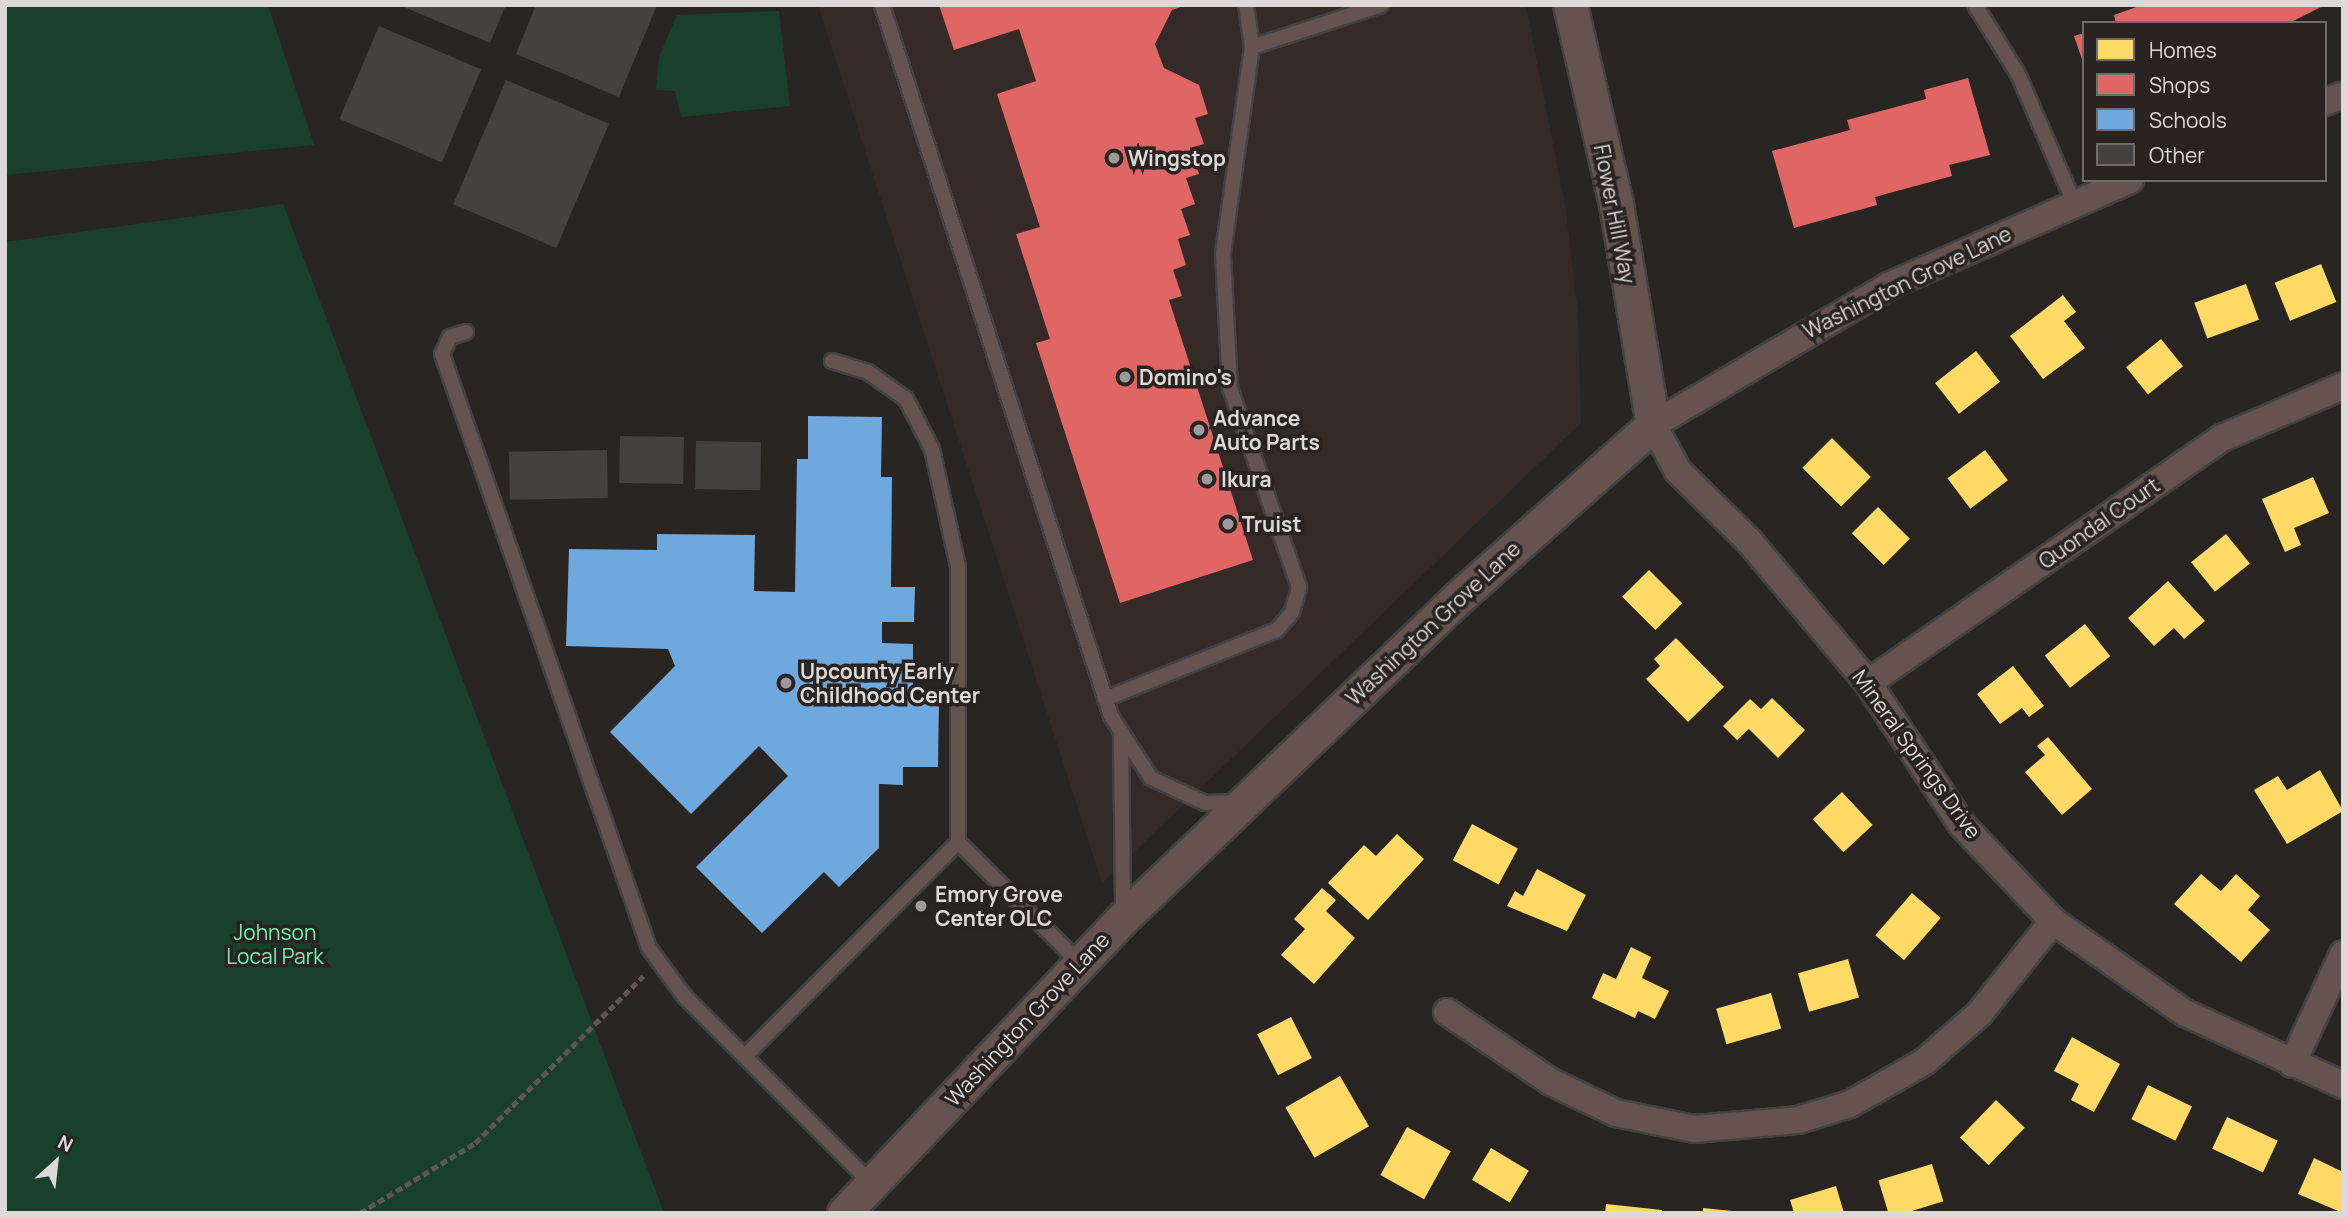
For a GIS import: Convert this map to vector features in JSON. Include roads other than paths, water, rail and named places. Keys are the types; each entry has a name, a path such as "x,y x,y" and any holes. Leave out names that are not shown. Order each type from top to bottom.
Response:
{"street":[{"name":"Flower Hill Way","path":"1570,5 1616,204 1653,425"},
{"name":"Washington Grove Lane","path":"844,1213 1122,919 1597,469 1653,425 1889,286 2125,182"},
{"name":"Quondal Court","path":"1868,683 2222,438 2343,386"},
{"name":"Mineral Springs Drive","path":"1653,425 1678,471 1749,541 1868,683 1962,825 2053,921 2185,1013 2343,1085"},
{"path":"1447,1012 1552,1082 1616,1113 1694,1129 1798,1120 1850,1104 1924,1062 1979,1014 2053,921"},
{"path":"2292,1064 2343,954"}],"lane":[{"path":"882,5 1105,699 1121,737 1151,778 1175,794 1205,803 1245,801"},
{"path":"1105,699 1277,630 1292,612 1299,587 1230,388 1223,253 1252,47 1246,5"},
{"path":"1252,47 1381,5"},
{"path":"1975,5 2018,74 2074,203"},
{"path":"466,332 450,337 442,354 659,960 745,1056 871,1183"},
{"path":"745,1056 958,842 958,566 932,449 906,399 868,372 832,361"},
{"path":"1121,737 1122,919"},
{"path":"958,842 1080,963"}],"place":[{"name":"Wingstop","path":"1114,158"},
{"name":"Domino's","path":"1125,377"},
{"name":"Advance Auto Parts","path":"1199,430"},
{"name":"Ikura","path":"1207,479"},
{"name":"Truist","path":"1228,524"},
{"name":"Upcounty Early Childhood Center","path":"786,683"},
{"name":"Emory Grove Center OLC","path":"921,906"}],"park label":[{"name":"Johnson Local Park","path":"275,944"}]}
